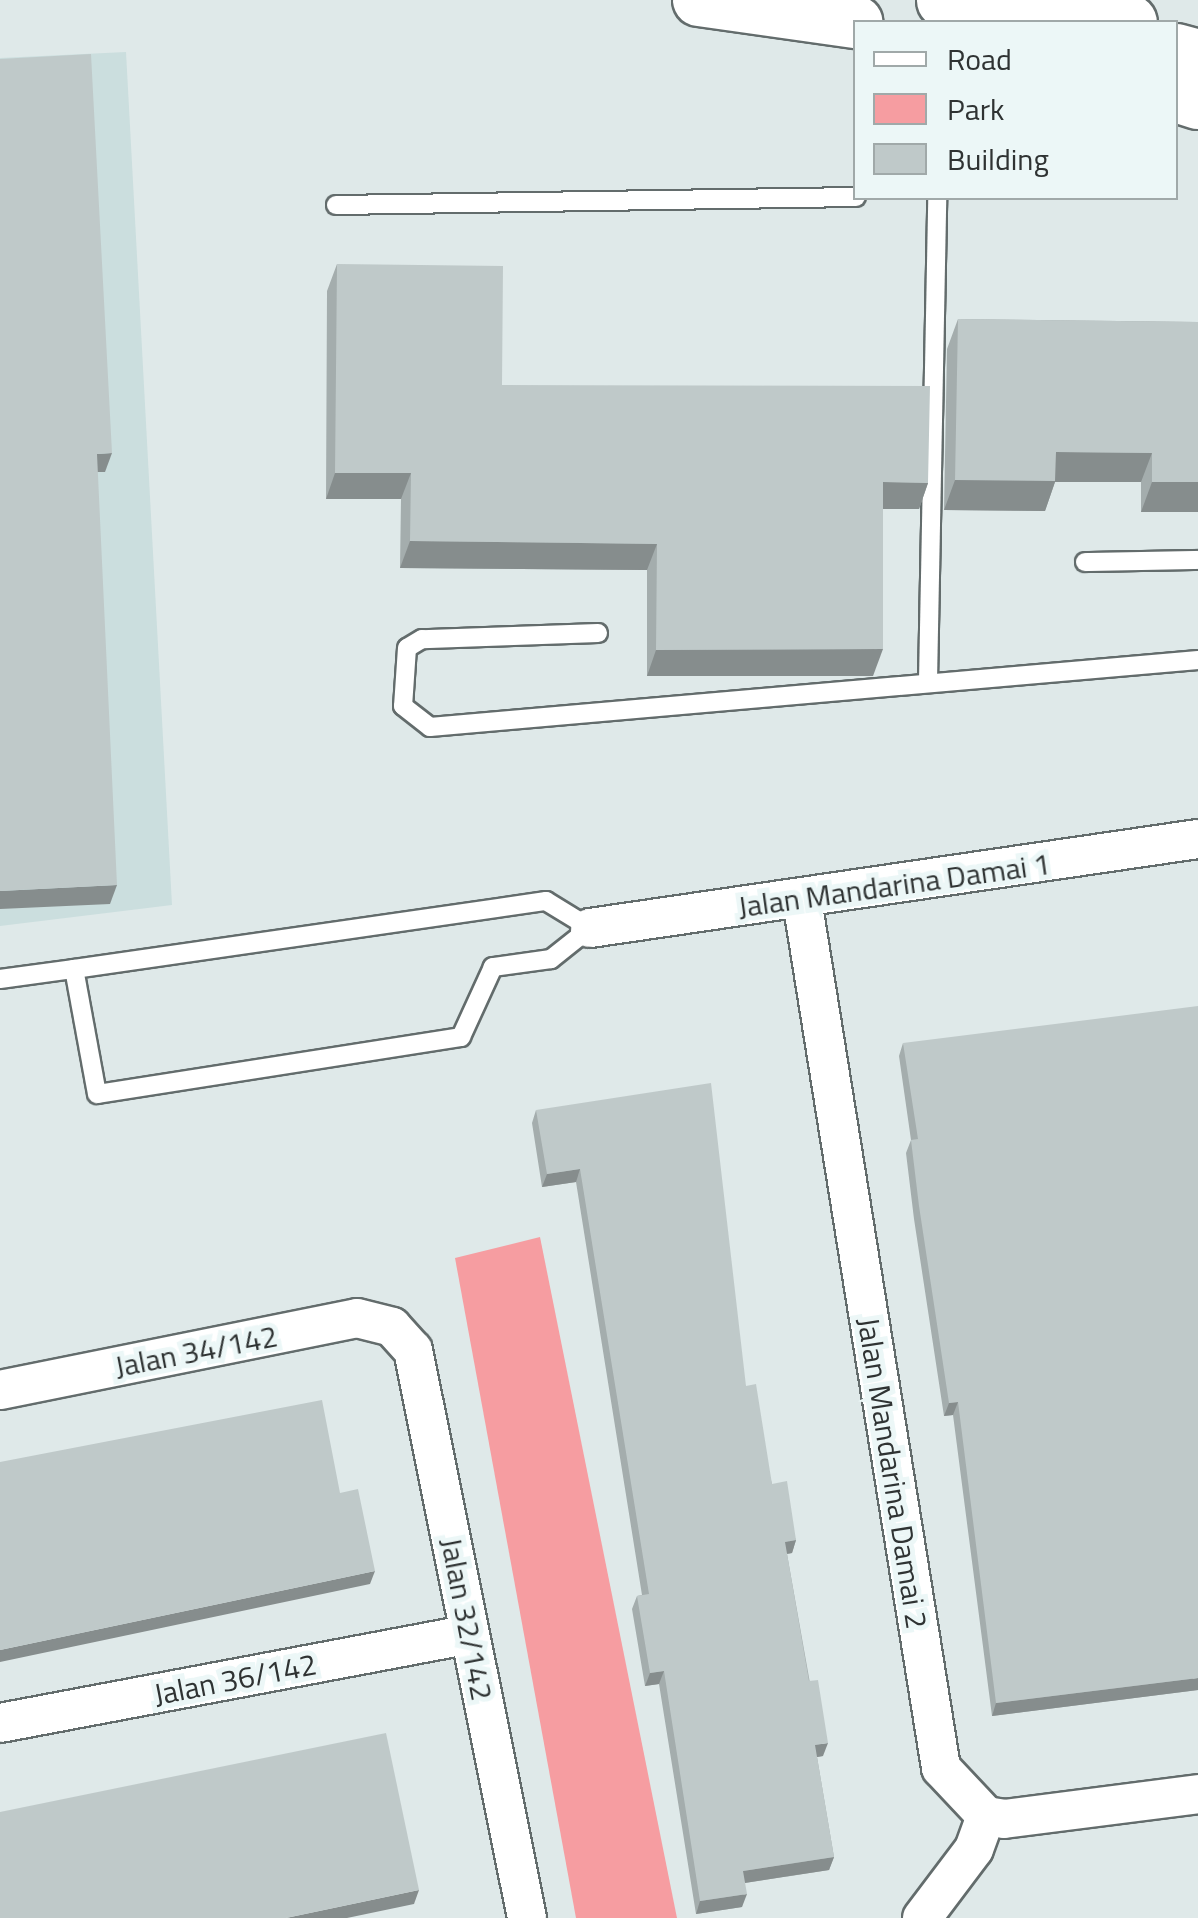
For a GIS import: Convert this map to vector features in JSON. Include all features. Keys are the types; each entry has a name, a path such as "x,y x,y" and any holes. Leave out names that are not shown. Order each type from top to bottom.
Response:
{"highway":[{"path":"944,0 1056,20"},
{"path":"1019,0 1119,20"}],"main road":[{"path":"699,0 853,22"}],"street":[{"name":"Jalan Mandarina Damai 1","path":"590,928 802,900 1198,839"},
{"name":"Jalan Mandarina Damai 2","path":"802,900 940,1768 986,1816"},
{"name":"Jalan 34/142","path":"0,1390 357,1318 392,1328"},
{"name":"Jalan 32/142","path":"392,1328 413,1350 527,1918"},
{"name":"Jalan 36/142","path":"0,1724 470,1634"},
{"path":"922,1918 974,1848 986,1816 1004,1820 1198,1794"}],"lane":[{"path":"336,206 853,197"},
{"path":"928,681 937,200"},
{"path":"1085,562 1198,560"},
{"path":"598,633 422,638 407,648 403,706 430,728 1198,660"},
{"path":"0,979 546,901 590,928 552,958 493,966 460,1037 97,1094 74,969"}],"shaded area":[{"path":"126,52 172,905 0,926 0,58"}],"green space":[{"path":"540,1237 677,1918 576,1918 455,1258"}],"building":[{"path":"91,54 112,453 97,454 117,885 0,891 0,59"},
{"path":"337,264 503,266 502,385 930,386 928,483 883,482 883,649 656,650 657,544 410,541 411,473 335,473"},
{"path":"958,319 1198,322 1198,482 1152,482 1152,453 1056,452 1055,481 955,480"},
{"path":"1198,1006 1198,1678 996,1703 958,1402 949,1403 919,1206 911,1140 918,1139 903,1043"},
{"path":"711,1083 746,1386 756,1384 772,1484 787,1481 796,1540 785,1542 809,1681 818,1680 828,1743 815,1745 834,1857 743,1871 747,1894 700,1901 664,1671 650,1673 637,1596 649,1594 580,1169 547,1174 536,1110"},
{"path":"322,1400 340,1493 358,1489 375,1571 0,1650 0,1462"},
{"path":"386,1733 419,1890 286,1918 0,1918 0,1812"}]}
